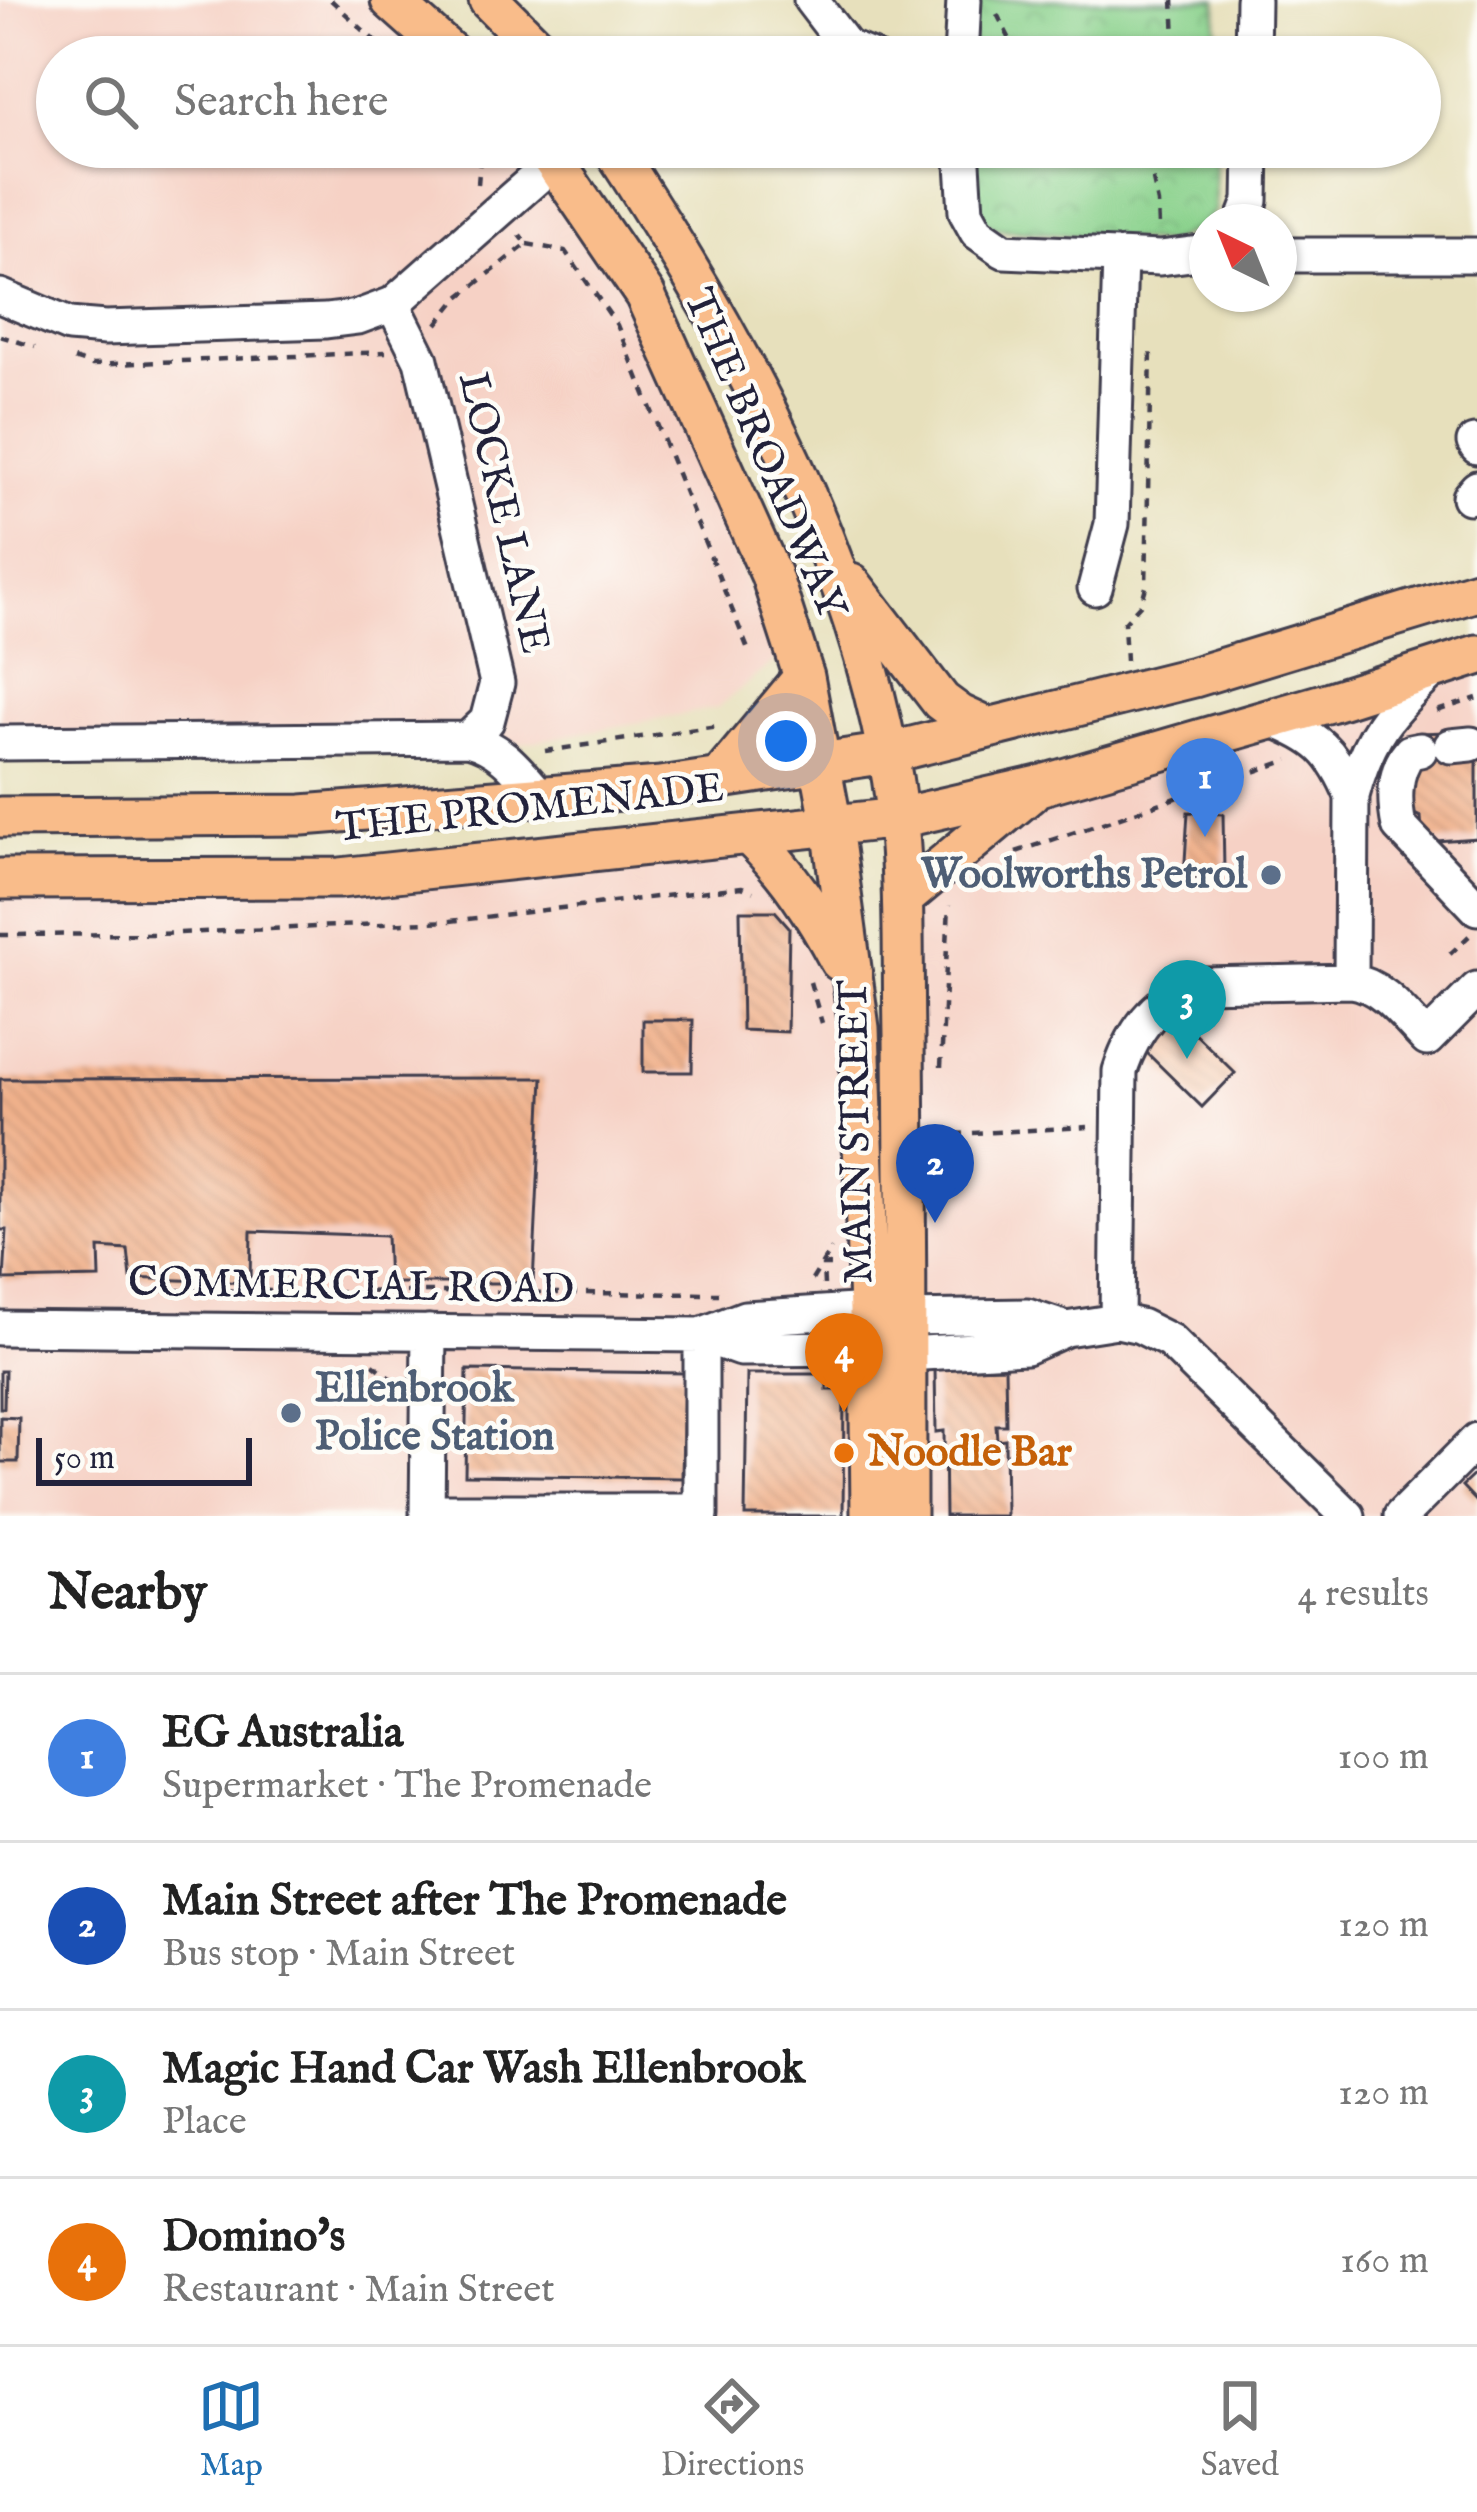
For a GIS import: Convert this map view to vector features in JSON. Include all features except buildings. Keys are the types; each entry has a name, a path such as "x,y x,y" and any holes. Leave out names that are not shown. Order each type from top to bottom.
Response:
{"main road":[{"path":"391,0 431,36"},
{"path":"489,0 525,36"},
{"name":"THE BROADWAY","path":"567,168 645,295 771,575 804,677 832,826"},
{"name":"THE BROADWAY","path":"626,168 690,266 789,454 847,598 888,753 898,818"},
{"path":"832,561 932,691 960,716 988,728"},
{"name":"THE PROMENADE","path":"0,817 302,815 720,778 888,753 1193,677 1477,592"},
{"name":"THE PROMENADE","path":"0,879 340,878 898,818 1039,786 1477,655"},
{"path":"720,778 804,677"},
{"path":"905,897 1039,786"},
{"name":"MAIN STREET","path":"871,1516 905,1137 905,897 898,818"},
{"name":"MAIN STREET","path":"832,826 859,1028 906,1516"},
{"path":"749,835 812,909 853,985"}],"street":[{"path":"811,0 839,36"},
{"path":"962,36 964,0"},
{"path":"1252,36 1253,0"},
{"path":"0,296 69,325 137,330 358,317 393,304 539,168"},
{"path":"962,168 963,201 974,247 1120,257 1189,254"},
{"path":"1250,204 1252,168"},
{"path":"1297,255 1477,255"},
{"path":"1095,588 1112,524 1120,257"},
{"name":"LOCKE LANE","path":"393,304 421,360 497,683 487,721 468,739"},
{"path":"1351,981 1352,796 1374,732 1434,670"},
{"path":"1271,719 1315,739 1340,767 1352,796"},
{"path":"0,743 468,739 505,757 540,796"},
{"path":"1447,747 1410,752 1399,768 1396,811 1400,826 1477,908"},
{"path":"1432,862 1464,863 1477,876"},
{"path":"1348,1516 1170,1341 1117,1321 1120,1071 1131,1036 1155,1010 1183,989 1203,983 1366,983 1426,1039 1477,989"},
{"name":"COMMERCIAL ROAD","path":"0,1328 701,1335 740,1349 1027,1316 1066,1329 1117,1321"},
{"path":"428,1332 427,1514 701,1514 701,1335"},
{"path":"1401,1516 1477,1440"}],"path":[{"path":"331,0 370,36"},
{"path":"989,0 1008,36"},
{"path":"1173,0 1175,36"},
{"path":"527,244 565,251 617,325 750,654"},
{"path":"1436,712 1477,698"},
{"path":"1012,854 1324,748"},
{"path":"0,935 157,934 450,921 742,887 759,894"},
{"path":"1450,954 1477,928"},
{"path":"807,971 826,1040"},
{"path":"905,1137 1094,1127 1119,1112"},
{"path":"803,1294 832,1252 831,1230"},
{"path":"136,1290 731,1294"}],"shaded area":[{"path":"0,0 424,0 457,36 36,36 36,168 576,168 778,658 717,708 515,745 0,760"},
{"path":"1477,655 1477,1516 907,1516 905,897 1039,786"},
{"path":"749,835 853,985 871,1516 0,1516 0,879"}],"green space":[{"path":"973,0 1217,0 1216,36 972,36"},
{"path":"973,168 1214,168 1215,204 1189,204 1189,233 1167,243 998,229 980,221"}],"place":[{"name":"EG Australia","path":"1205,837"},
{"name":"Woolworths Petrol","path":"1271,875"},
{"name":"Magic Hand Car Wash Ellenbrook","path":"1187,1059"},
{"name":"Main Street after The Promenade","path":"935,1223"},
{"name":"Domino's","path":"844,1412"},
{"name":"Ellenbrook Police Station","path":"291,1413"},
{"name":"Noodle Bar","path":"844,1453"}]}
